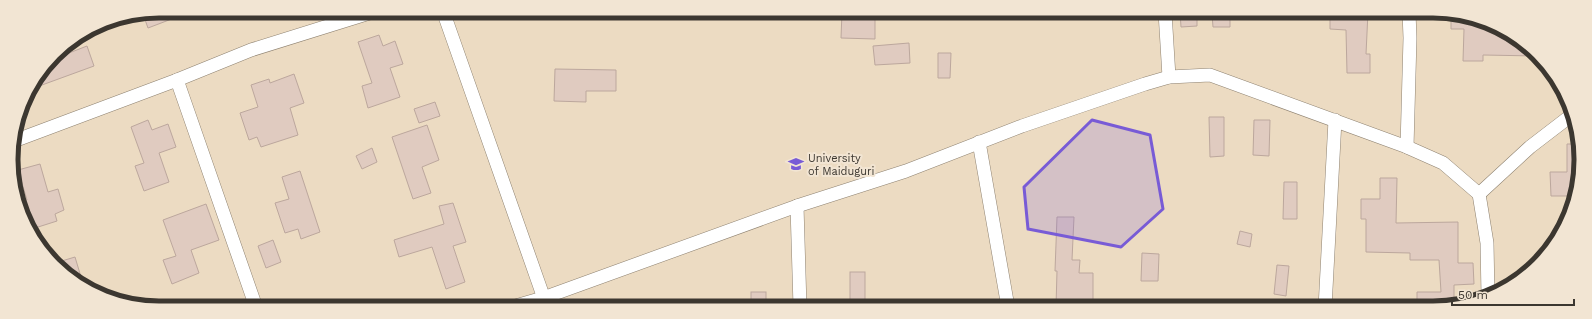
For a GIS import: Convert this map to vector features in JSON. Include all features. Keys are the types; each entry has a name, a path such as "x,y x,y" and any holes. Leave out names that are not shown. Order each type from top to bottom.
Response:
{"street":[{"path":"20,138 177,80 251,50 354,18"},
{"path":"445,18 545,301"},
{"path":"1165,18 1169,77"},
{"path":"1407,147 1409,18"},
{"path":"548,301 797,206 906,171 1022,126 1145,84 1169,77 1210,75 1407,147 1443,163 1479,194 1487,243 1488,290"},
{"path":"177,80 254,301"},
{"path":"1479,194 1530,147 1567,118"},
{"path":"1325,301 1335,120"},
{"path":"979,142 1007,301"},
{"path":"797,206 800,301"}],"highlighted area":[{"path":"1092,120 1150,135 1163,209 1121,247 1028,229 1024,187"}],"shaded area":[{"name":"University of Maiduguri","path":"150,18 1442,18 1469,23 1487,29 1519,47 1533,59 1545,73 1563,105 1573,141 1574,169 1569,196 1563,214 1545,246 1533,260 1519,272 1487,290 1469,296 1442,301 150,301 123,296 105,290 73,272 59,260 47,246 29,214 19,178 18,150 23,123 29,105 47,73 59,59 73,47 105,29 123,23"}],"building":[{"path":"174,18 148,28 145,19"},
{"path":"842,18 875,18 875,39 841,38"},
{"path":"1180,18 1197,18 1197,26 1181,27"},
{"path":"1212,18 1230,18 1230,27 1213,27"},
{"path":"1330,18 1368,18 1366,54 1370,54 1370,73 1347,73 1346,30 1330,29"},
{"path":"1451,19 1487,29 1519,47 1529,56 1483,55 1483,61 1463,61 1464,29 1451,29"},
{"path":"379,35 383,46 395,41 403,64 390,68 400,97 368,108 362,86 372,83 358,42"},
{"path":"909,43 910,63 875,65 873,46"},
{"path":"87,46 94,66 39,86 47,73 64,55"},
{"path":"938,53 951,53 950,78 938,78"},
{"path":"555,69 616,70 616,91 586,91 586,102 554,101"},
{"path":"294,74 304,103 290,108 298,135 261,147 257,137 249,140 240,113 258,107 251,85 269,79 270,83"},
{"path":"435,102 440,116 419,123 414,109"},
{"path":"1209,117 1224,117 1224,156 1210,157"},
{"path":"148,120 152,130 168,124 176,147 159,153 169,182 144,191 135,166 144,163 131,127"},
{"path":"1254,120 1270,120 1269,156 1253,155"},
{"path":"427,125 439,160 422,167 431,193 413,199 392,137"},
{"path":"1567,144 1573,144 1574,169 1569,196 1551,196 1550,172 1567,172"},
{"path":"372,148 377,162 362,169 356,156"},
{"path":"40,164 48,192 58,189 64,210 55,214 57,221 36,228 25,201 27,200 18,170"},
{"path":"300,171 320,232 301,239 298,229 285,233 275,203 289,199 282,177"},
{"path":"1380,178 1397,178 1396,223 1458,222 1458,263 1473,263 1474,284 1454,285 1454,299 1417,301 1417,292 1441,292 1439,260 1410,260 1410,253 1366,252 1366,219 1361,219 1361,199 1380,199"},
{"path":"1284,182 1297,182 1297,219 1283,219"},
{"path":"453,203 466,242 453,246 465,282 446,289 432,247 399,257 394,240 444,224 439,206"},
{"path":"206,204 219,240 191,250 199,273 172,284 163,260 176,256 163,220"},
{"path":"1057,217 1074,217 1072,260 1080,260 1079,273 1093,273 1093,301 1056,301 1057,271 1055,271"},
{"path":"1240,231 1252,234 1250,247 1237,244"},
{"path":"273,240 281,262 266,268 258,246"},
{"path":"1142,253 1159,254 1158,281 1141,281"},
{"path":"75,257 81,277 73,272 61,261"},
{"path":"1277,265 1289,266 1286,296 1274,294"},
{"path":"850,272 865,272 865,301 850,301"},
{"path":"751,292 766,292 766,301 751,301"}],"place":[{"name":"University of Maiduguri","path":"796,164"}]}
